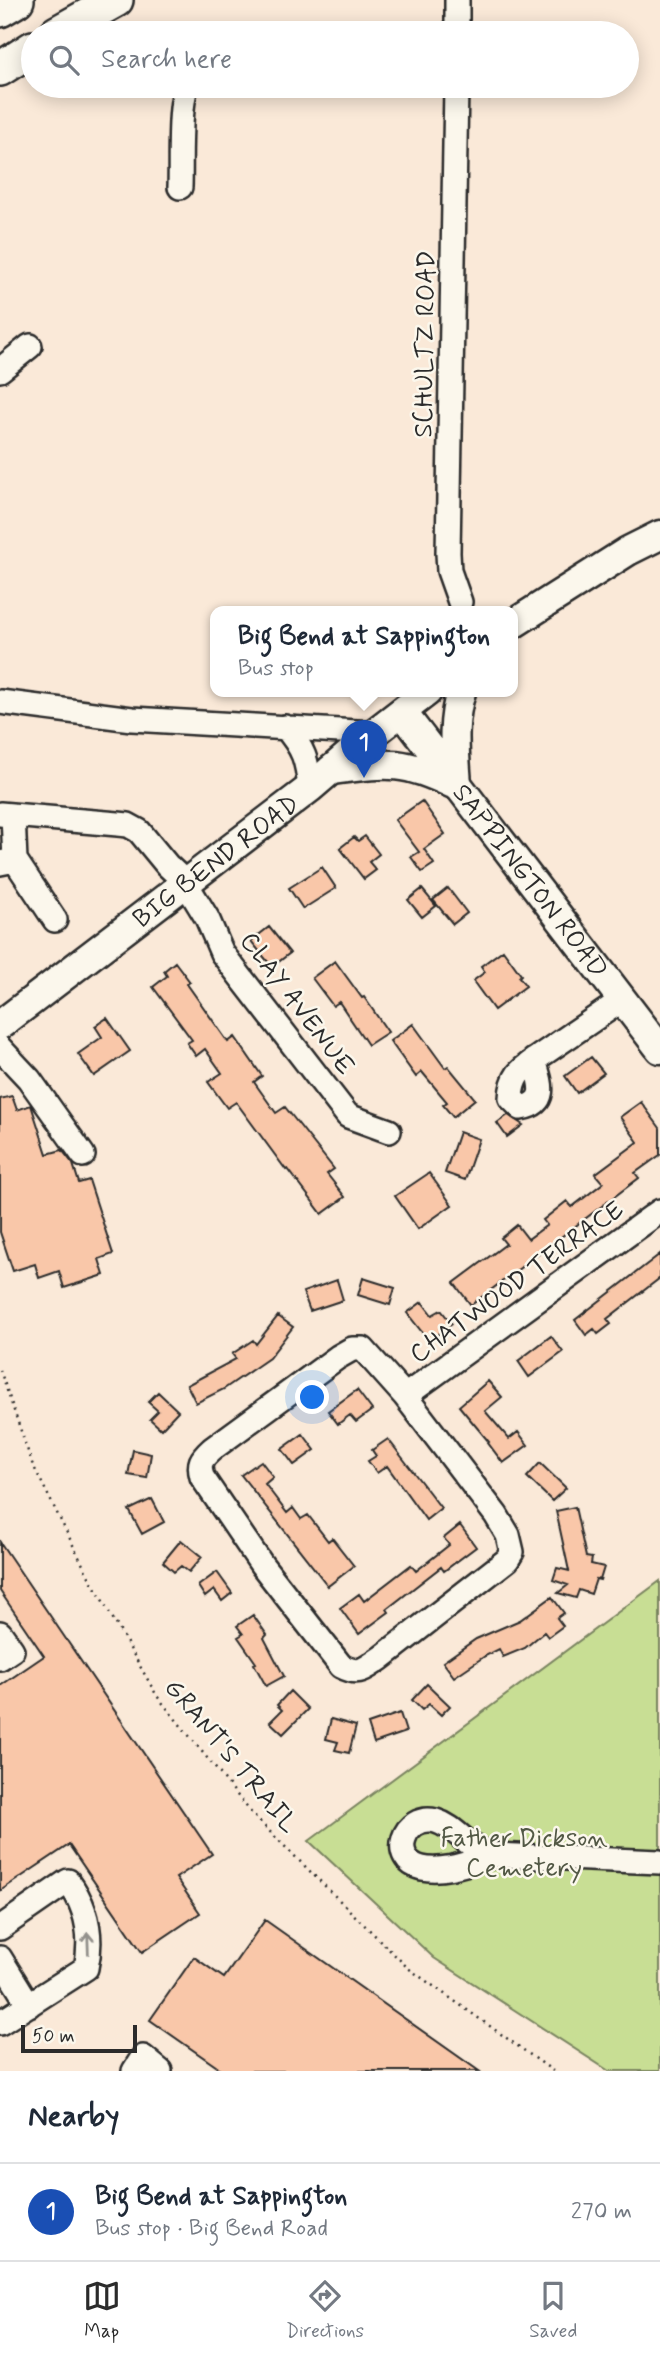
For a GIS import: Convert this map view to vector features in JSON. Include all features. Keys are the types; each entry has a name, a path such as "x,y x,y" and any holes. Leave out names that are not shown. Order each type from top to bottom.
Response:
{"highway":[{"path":"0,10 17,0"},
{"path":"78,21 116,0"},
{"path":"0,69 21,56"}],"main road":[{"path":"518,621 628,551 660,535"},
{"name":"BIG BEND ROAD","path":"0,1025 321,779 421,697"},
{"path":"321,779 374,764 401,764 427,771 457,785 453,731 460,697"},
{"name":"SAPPINGTON ROAD","path":"402,712 660,1049"}],"street":[{"path":"457,0 457,21"},
{"path":"180,187 184,98"},
{"name":"SCHULTZ ROAD","path":"456,98 448,553 449,571 460,602"},
{"path":"0,370 30,346"},
{"path":"0,702 132,719 374,733"},
{"path":"285,727 300,744 321,779"},
{"path":"7,814 7,861 55,920"},
{"name":"CLAY AVENUE","path":"7,814 128,825 139,831 166,865 185,883 207,918 222,953 348,1116 389,1131"},
{"path":"534,1060 622,1000"},
{"path":"0,1048 29,1079 83,1155"},
{"name":"CHATWOOD TERRACE","path":"405,1396 660,1211"},
{"name":"CHATWOOD TERRACE","path":"352,1349 363,1349 405,1396 496,1515 508,1535 512,1552 507,1560 381,1658 362,1671 354,1672 341,1666 262,1565 208,1487 199,1465 201,1459 212,1449 352,1349"},
{"path":"0,1633 12,1650 0,1658"},
{"path":"496,1856 660,1862"},
{"path":"0,1928 68,1881 84,1907 90,1951 86,1968 0,2023"},
{"path":"0,1958 29,2004"},
{"path":"134,2071 143,2057 160,2071"}],"path":[{"name":"GRANT'S TRAIL","path":"0,1370 32,1463 88,1573 157,1696 254,1816 408,1968 554,2071"}],"green space":[{"name":"Father Dickson Cemetery","path":"660,1581 660,2071 609,2071 434,1958 309,1841"}],"building":[{"path":"422,801 445,834 424,849 434,864 422,872 411,857 419,852 395,820"},
{"path":"365,836 379,854 369,862 376,870 364,879 340,848 354,837 358,841"},
{"path":"322,867 336,888 303,909 289,888"},
{"path":"448,888 467,913 453,924 433,900"},
{"path":"422,889 436,906 422,917 408,900"},
{"path":"269,927 290,953 272,967 251,941"},
{"path":"503,950 526,986 494,1010 473,981 485,972 481,966"},
{"path":"335,961 388,1032 368,1045 339,1002 333,1006 312,978"},
{"path":"175,962 190,982 187,984 228,1042 235,1037 262,1076 254,1082 276,1113 285,1107 334,1169 327,1174 345,1197 322,1214 236,1102 227,1108 208,1082 222,1073 205,1049 196,1056 187,1043 192,1040 153,987 167,976 164,971"},
{"path":"107,1018 130,1051 94,1076 78,1054 102,1037 95,1026"},
{"path":"413,1024 445,1068 448,1066 475,1099 453,1117 443,1105 447,1102 422,1072 416,1077 390,1041"},
{"path":"591,1057 604,1073 577,1093 565,1076"},
{"path":"12,1096 17,1110 31,1105 47,1154 62,1150 73,1164 79,1183 89,1180 113,1254 99,1259 104,1275 64,1288 59,1271 39,1278 35,1264 13,1271 0,1232 0,1099"},
{"path":"641,1102 660,1128 660,1155 635,1173 639,1178 471,1305 454,1283 506,1244 501,1238 517,1225 528,1239 547,1225 543,1220 567,1201 572,1207 603,1183 595,1174 638,1142 620,1117"},
{"path":"508,1115 523,1125 507,1137 497,1123"},
{"path":"459,1132 479,1139 465,1180 445,1173"},
{"path":"429,1173 452,1205 418,1229 395,1196"},
{"path":"660,1254 660,1278 607,1319 611,1324 598,1334 594,1329 586,1335 575,1320"},
{"path":"363,1278 395,1288 390,1305 358,1295"},
{"path":"337,1280 343,1300 310,1311 303,1292"},
{"path":"422,1302 432,1315 441,1310 452,1324 429,1341 407,1313"},
{"path":"278,1316 293,1327 269,1358 224,1389 196,1403 187,1385 236,1359 232,1354 253,1340 256,1344"},
{"path":"551,1336 563,1352 529,1377 518,1361"},
{"path":"488,1381 502,1397 485,1411 509,1439 518,1432 528,1445 503,1463 459,1406"},
{"path":"357,1390 372,1410 356,1422 350,1415 338,1424 328,1411"},
{"path":"158,1392 178,1411 161,1429 150,1419 158,1411 148,1402"},
{"path":"303,1434 315,1450 294,1465 282,1449"},
{"path":"388,1439 441,1508 426,1520 387,1466 377,1473 368,1461 376,1456 372,1450"},
{"path":"133,1450 151,1454 147,1478 128,1475"},
{"path":"261,1461 273,1477 265,1484 287,1513 293,1508 301,1519 308,1515 328,1541 332,1538 354,1566 328,1586 241,1475"},
{"path":"540,1463 566,1488 552,1501 527,1477"},
{"path":"152,1499 164,1522 142,1534 129,1510"},
{"path":"575,1507 586,1557 592,1558 591,1564 604,1567 591,1594 579,1590 576,1598 558,1593 568,1585 553,1580 557,1568 569,1571 556,1511"},
{"path":"460,1525 476,1547 444,1571 441,1567 359,1634 340,1608 359,1594 364,1601 411,1565 416,1571 449,1545 444,1538"},
{"path":"181,1540 202,1557 189,1572 181,1566 174,1572 163,1562"},
{"path":"0,1542 212,1854 176,1878 200,1913 142,1952 69,1845 0,1891 0,1686 44,1656 0,1591"},
{"path":"217,1572 232,1593 222,1601 214,1590 205,1597 198,1586"},
{"path":"552,1597 564,1613 557,1618 563,1626 548,1637 544,1632 525,1648 503,1657 499,1649 454,1677 443,1662 476,1639 520,1620"},
{"path":"253,1615 267,1635 264,1638 284,1676 266,1686 254,1664 256,1663 238,1637 243,1634 237,1626"},
{"path":"427,1684 450,1706 441,1715 429,1704 422,1710 412,1700"},
{"path":"290,1691 308,1709 283,1734 270,1722 282,1710 277,1705"},
{"path":"400,1713 406,1732 374,1743 368,1724"},
{"path":"331,1719 356,1726 349,1753 335,1750 338,1742 326,1739"},
{"path":"265,1920 479,2071 223,2071 150,2020 194,1957 224,1978"}],"place":[{"name":"Big Bend at Sappington","path":"364,778"}]}
